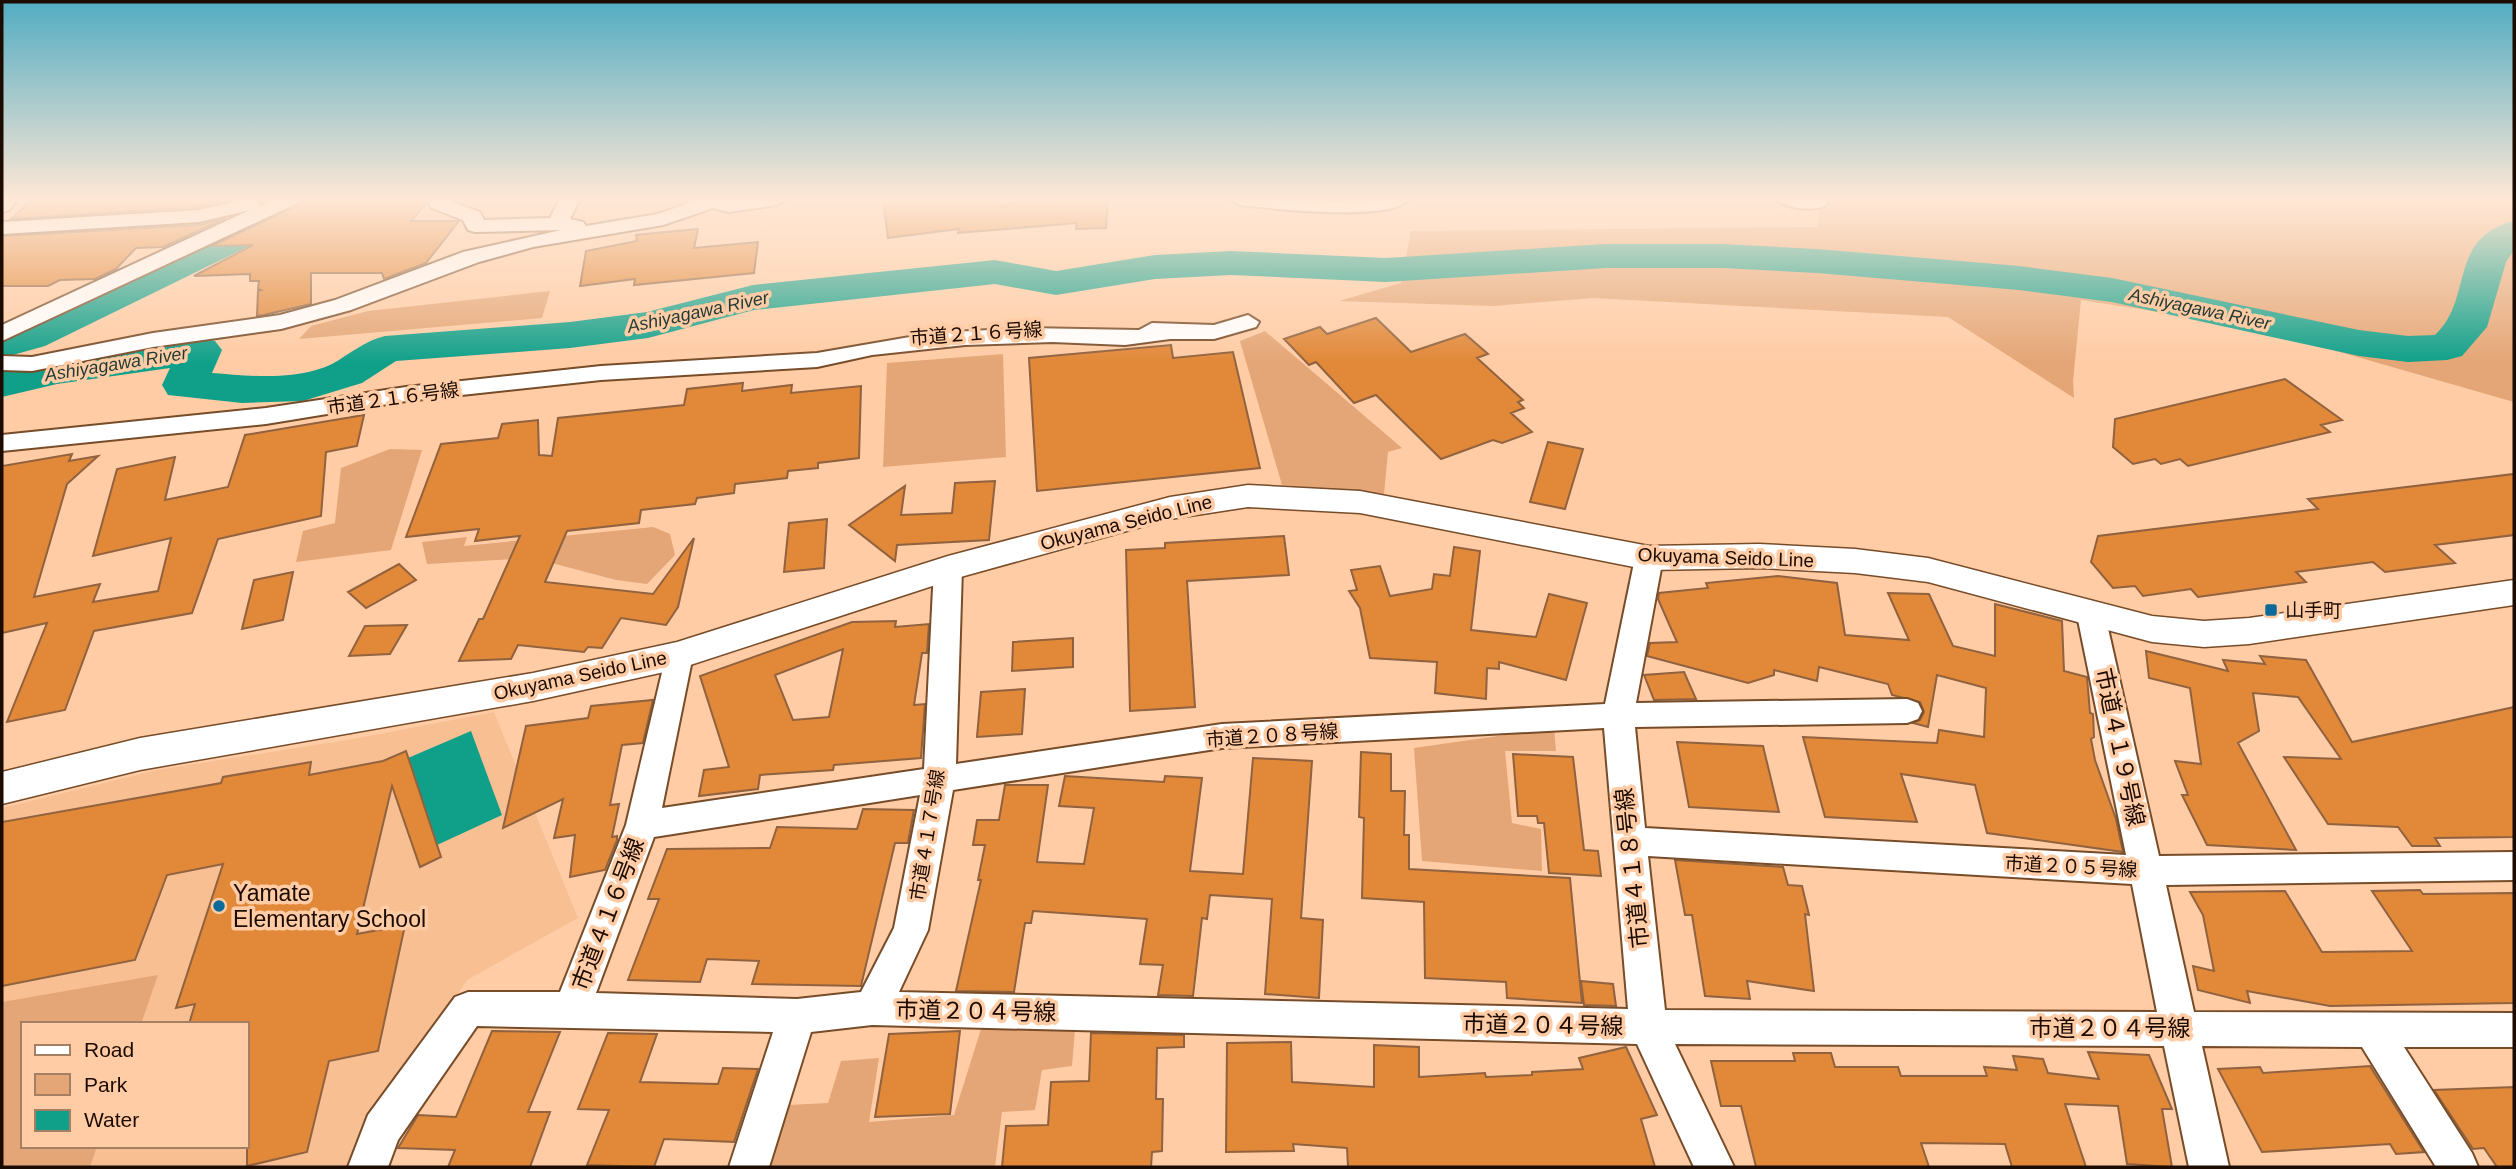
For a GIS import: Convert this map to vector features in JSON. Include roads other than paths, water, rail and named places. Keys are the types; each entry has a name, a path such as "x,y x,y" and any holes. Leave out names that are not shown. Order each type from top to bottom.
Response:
{"main road":[{"name":"Okuyama Seido Line","path":"2,788 140,754 533,687 678,655 948,568 1170,508 1215,499 1280,496 1360,502 1649,558 1759,556 1855,561 1928,570 2091,615 2152,629 2204,634 2249,632 2514,593"}],"street":[{"path":"2,334 173,254"},
{"path":"8,363 32,364 153,340 281,322 343,305 484,254"},
{"path":"2,310 58,307"},
{"name":"市道２１６号線","path":"2,443 266,416 406,394 601,373 817,360 852,351 950,341 1052,335 1099,340 1148,337 1169,332 1232,330 1248,322"},
{"name":"市道４１８号線","path":"1649,558 1618,716 1648,1027 1714,1167"},
{"name":"市道４１７号線","path":"872,1008 911,930 939,781 948,568"},
{"name":"市道４１９号線","path":"2091,615 2209,1167"},
{"name":"市道４１６号線","path":"368,1167 382,1129 468,1009 572,1009 642,825 678,655"},
{"name":"市道２０８号線","path":"642,825 1222,736 1618,716 1907,711"},
{"name":"市道２０５号線","path":"1629,841 2147,871 2514,866"},
{"name":"市道２０４号線","path":"572,1009 797,1016 872,1008 1648,1027 2514,1030"},
{"path":"749,1167 797,1016"},
{"path":"2372,1029 2458,1167"}],"water":[{"path":"471,731 502,815 437,845 408,758"}],"waterway":[{"path":"2,345 30,337 203,254"},
{"name":"Ashiyagawa River","path":"2,383 57,371 200,350 184,385 242,389 303,387 346,374 385,349 570,335 648,325 753,298 995,272 1056,283 1155,267 1231,263 1386,270 1606,256 1723,256 1817,261 2019,278 2112,290 2359,343 2408,349 2447,347 2466,327 2472,314 2481,274 2489,254"}],"place":[{"name":"山手町","path":"2271,610"},
{"name":"Yamate Elementary School","path":"219,906"}]}
